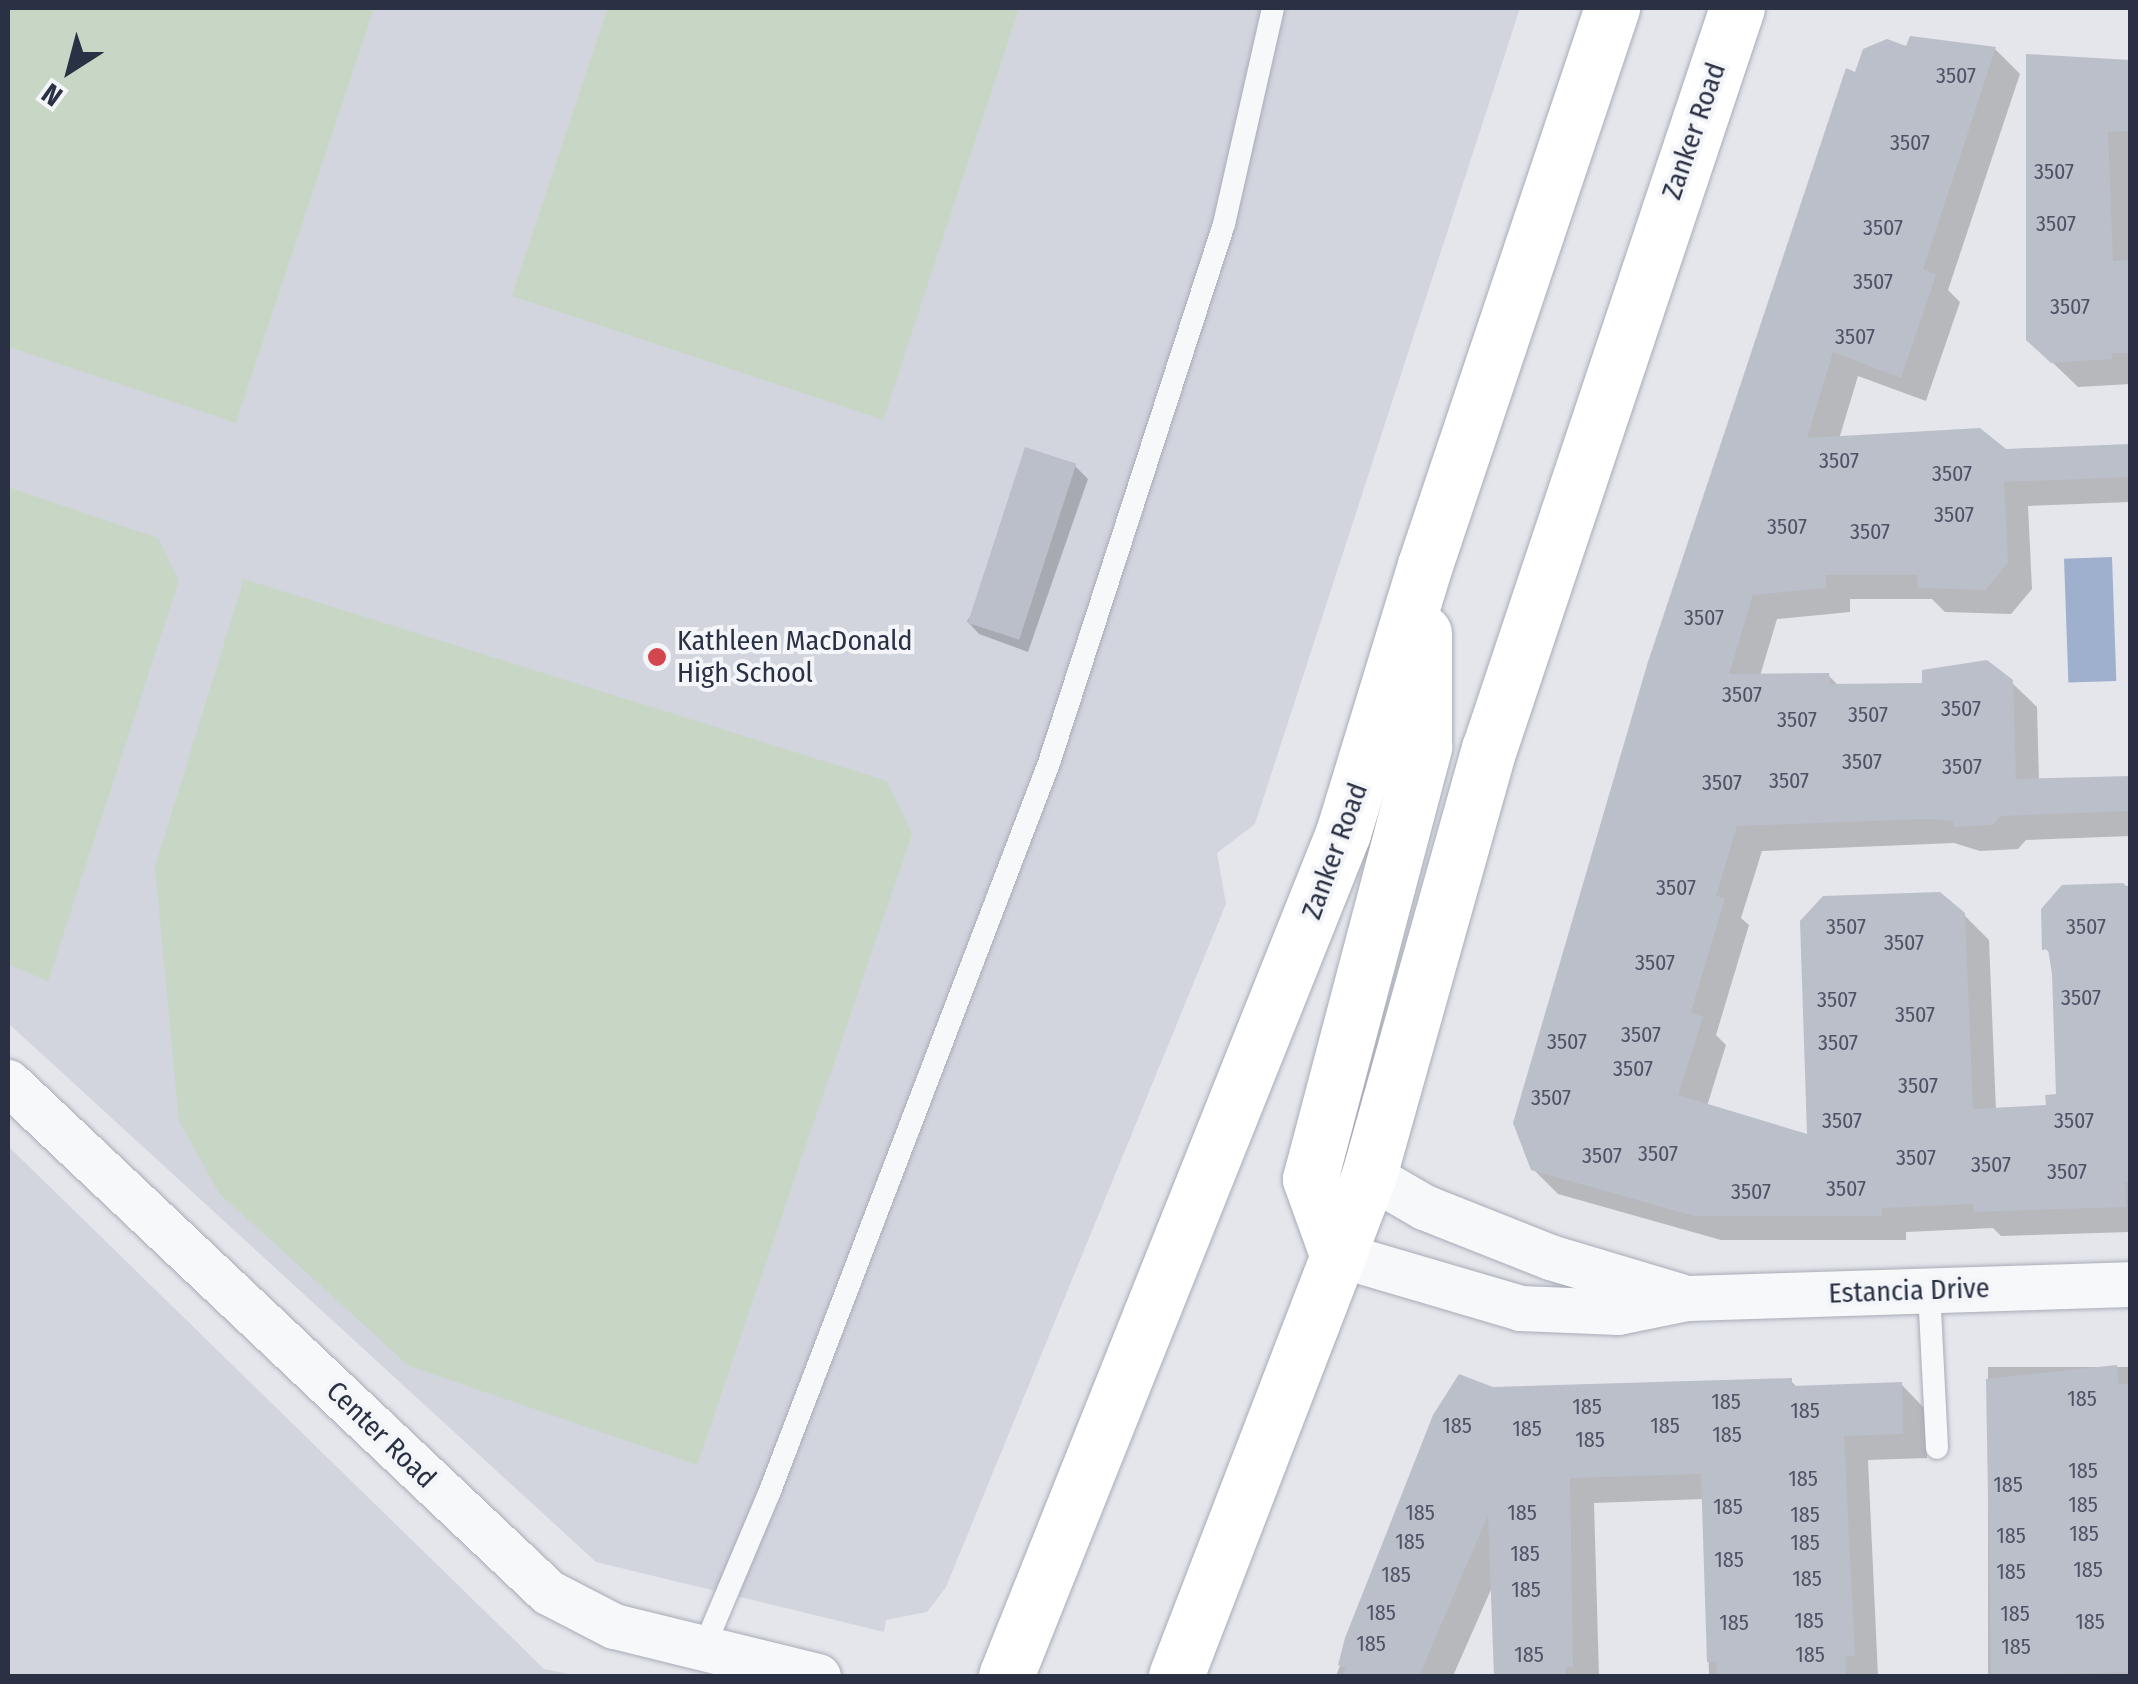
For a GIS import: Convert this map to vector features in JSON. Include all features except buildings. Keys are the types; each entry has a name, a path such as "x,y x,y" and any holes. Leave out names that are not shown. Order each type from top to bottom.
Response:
{"main road":[{"name":"Zanker Road","path":"1006,1676 1302,944 1376,733 1425,564 1612,8"},
{"name":"Zanker Road","path":"1176,1676 1369,1175 1489,749 1737,8"},
{"path":"1337,1254 1310,1179 1424,746 1425,564"}],"street":[{"name":"Center Road","path":"8,1082 548,1592 614,1626 702,1652 818,1676"},
{"name":"Estancia Drive","path":"1369,1175 1424,1206 1550,1257 1687,1298"},
{"name":"Estancia Drive","path":"1337,1254 1520,1308 1618,1312 1687,1298 2130,1284"}],"lane":[{"path":"702,1652 770,1492 1049,763 1224,224 1273,8"},
{"path":"1929,1290 1937,1448"}],"shaded area":[{"name":"Kathleen MacDonald High School","path":"8,8 1520,8 1255,824 1217,853 1226,904 946,1587 927,1612 886,1620 884,1632 596,1562 8,1023"},
{"path":"8,1146 544,1669 579,1676 8,1676"}],"green space":[{"path":"8,8 374,8 236,423 8,347"},
{"path":"608,8 1019,8 883,420 512,296"},
{"path":"8,487 158,538 179,581 48,981 8,964"},
{"path":"244,579 887,781 912,834 697,1465 409,1366 219,1193 179,1121 155,867"}],"water":[{"path":"2112,557 2116,681 2068,683 2064,559"}],"place":[{"name":"Kathleen MacDonald High School","path":"657,657"}]}
